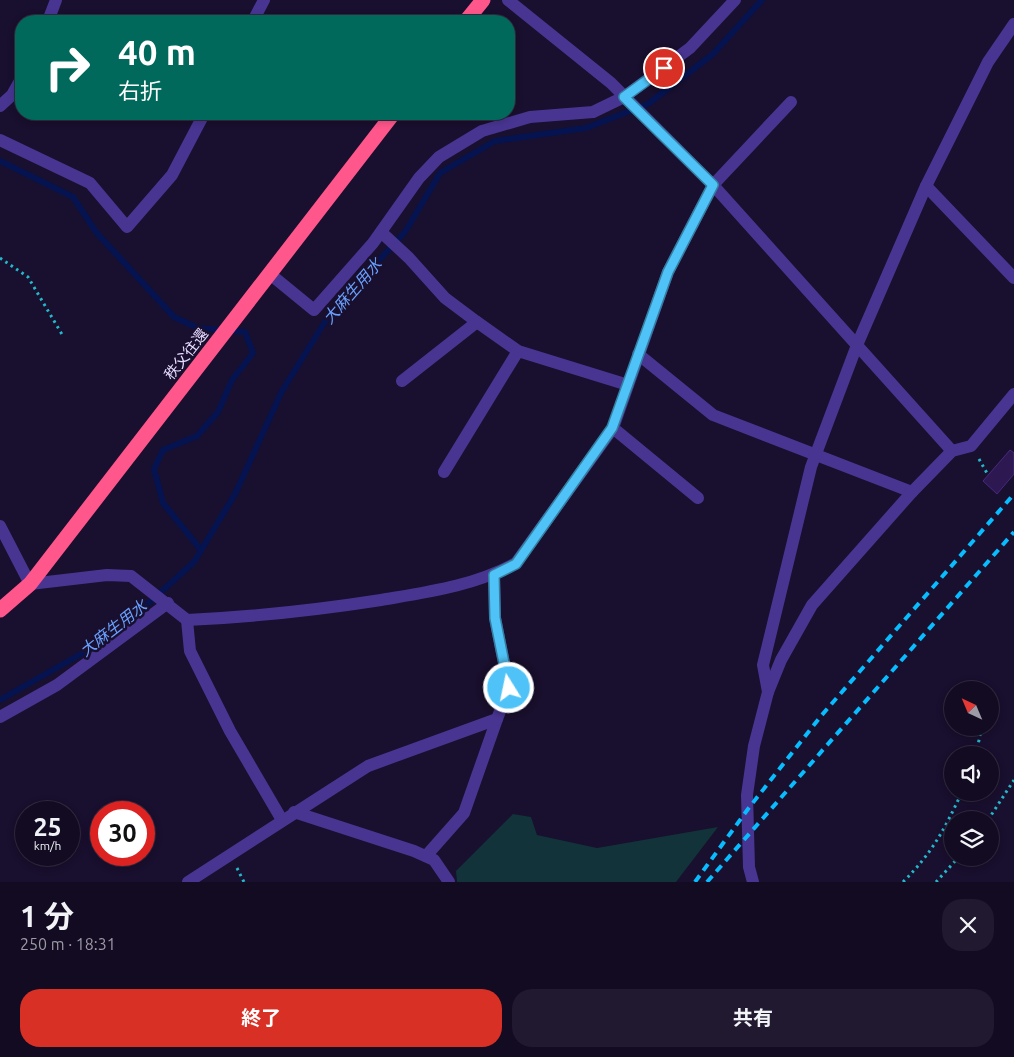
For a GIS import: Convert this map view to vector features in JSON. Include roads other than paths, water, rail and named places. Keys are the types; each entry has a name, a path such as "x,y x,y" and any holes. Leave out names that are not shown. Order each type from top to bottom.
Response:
{"highway":[{"path":"471,15 483,0"},
{"name":"秩父往還","path":"0,610 30,584 388,120"}],"street":[{"path":"50,15 56,0"},
{"path":"255,15 264,0"},
{"path":"508,0 610,83 713,185 952,451"},
{"path":"270,274 314,310 382,233 419,178 439,157 482,131 530,117 593,112 625,98 690,48 735,0"},
{"path":"768,692 763,665 816,455 857,345 926,186 988,62 1014,24"},
{"path":"0,106 15,90"},
{"path":"187,620 235,618 349,605 444,590 494,575 516,564 612,428 668,272 713,185 791,102"},
{"path":"0,140 90,183 127,227 172,175 201,120"},
{"path":"926,186 1014,278"},
{"path":"382,233 404,252 445,298 518,350 628,385"},
{"path":"402,381 477,322"},
{"path":"444,472 518,350"},
{"path":"638,354 712,415 912,492"},
{"path":"752,882 749,867 746,795 754,746 768,692 781,660 812,605 912,492 952,451 971,446 1014,394"},
{"path":"612,428 698,498"},
{"path":"0,526 30,584 107,575 131,576 167,602 187,620 190,651 230,732 282,820"},
{"path":"426,856 464,813 509,688 495,618 494,575"},
{"path":"0,717 56,684 167,602"},
{"path":"188,882 368,766 497,719"},
{"path":"294,812 426,856 434,860 448,882"}],"waterway":[{"name":"大麻生用水","path":"0,700 95,646 150,602 194,562 235,494 282,391 331,312 405,232 440,173 495,141 586,128 648,104 713,54 762,0"},
{"path":"0,161 73,197 96,232 174,317 198,328 245,332 253,353 232,380 218,412 197,436 163,450 154,469 163,503 201,550"}],"railway":[{"path":"695,882 748,809 821,716 1014,494"},
{"path":"707,882 1014,532"}]}
